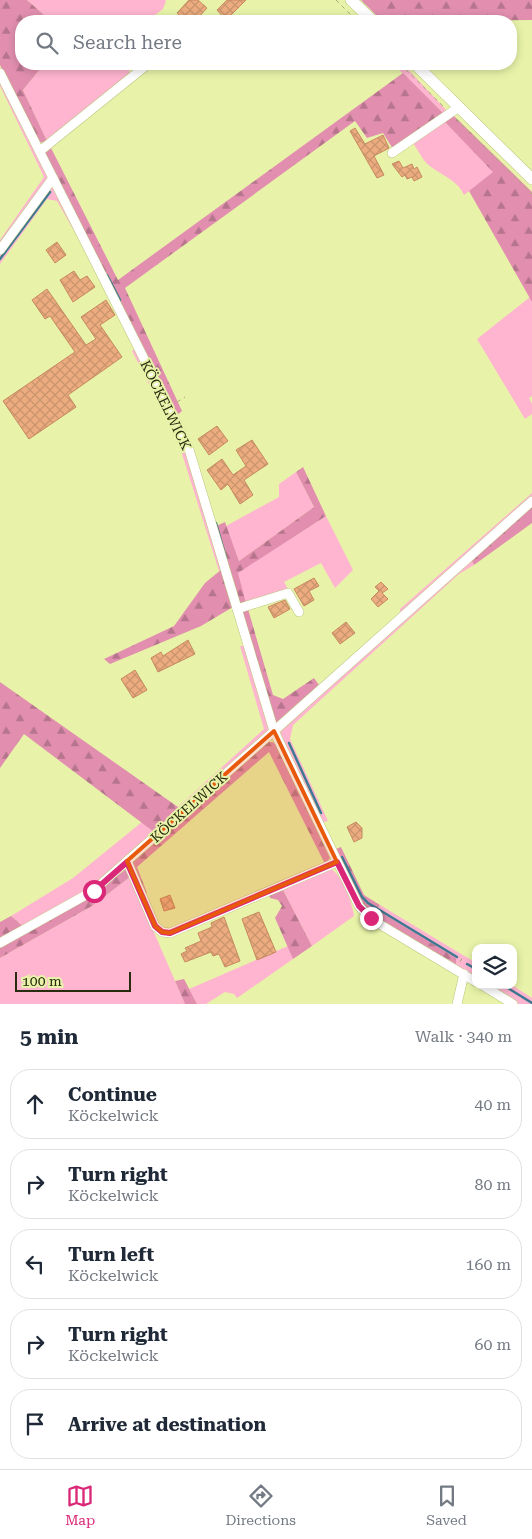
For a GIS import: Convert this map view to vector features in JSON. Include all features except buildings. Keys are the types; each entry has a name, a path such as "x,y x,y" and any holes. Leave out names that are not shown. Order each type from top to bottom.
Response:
{"main road":[{"path":"351,0 367,15"},
{"path":"421,70 454,110 532,179"}],"street":[{"path":"40,151 141,70"},
{"name":"KÖCKELWICK","path":"0,73 188,446 274,731 359,906 367,915 472,979"},
{"path":"392,153 454,110"},
{"path":"0,250 53,178"},
{"name":"KÖCKELWICK","path":"0,943 94,891 532,501"},
{"path":"237,609 288,593 299,612"},
{"path":"127,862 155,926 162,932 170,933 337,862"},
{"path":"458,1004 464,974"},
{"path":"488,989 509,1003"}],"path":[{"path":"336,0 351,15"},
{"path":"407,70 454,110 532,194"},
{"path":"169,407 185,397"}],"highlighted area":[{"path":"274,731 337,862 170,933 162,932 155,926 127,861"}],"shaded area":[{"path":"27,0 166,1 163,9 155,15 44,15"},
{"path":"39,70 130,70 129,77 47,141 23,90"},
{"path":"399,70 409,70 448,112 445,115"},
{"path":"0,78 49,177 0,246 0,240 44,177 0,86"},
{"path":"444,121 494,172 464,195 454,182 428,165 412,142"},
{"path":"50,188 53,188 86,252 57,201 47,199 0,264 0,254"},
{"path":"530,297 532,302 532,396 529,398 532,404 532,414 525,419 477,339"},
{"path":"136,348 181,437 222,569 219,571 178,441 132,351"},
{"path":"296,472 314,507 239,561 226,526 279,497 279,484"},
{"path":"532,493 532,497 400,613 400,609"},
{"path":"326,516 353,570 335,588 321,563 284,582 288,589 276,595 246,603 237,573"},
{"path":"471,559 474,565 459,574 293,725 290,739 328,821 323,822 280,734 282,730"},
{"path":"240,646 244,646 269,731 181,810 178,807 264,729"},
{"path":"142,822 154,832 99,882 56,910 24,927 11,916 73,878"},
{"path":"330,868 339,876 346,889 354,916 312,946 282,888"},
{"path":"130,877 185,1004 0,1004 0,958 92,906"},
{"path":"380,905 472,961 472,976 377,910"},
{"path":"288,946 293,959 237,998 234,994 225,992 206,1004 197,1004 189,989"},
{"path":"517,988 532,998 532,1004 518,1004 494,989"}],"green space":[{"path":"0,0 27,0 44,15 15,15 15,70 39,70 23,90 47,141 39,143 0,65"},
{"path":"361,0 532,0 532,20 517,20 517,15 376,15"},
{"path":"403,73 445,115 393,149 383,133 367,138 355,121 125,288 182,411 176,416 44,153 50,146 118,280"},
{"path":"454,116 532,192 532,302 469,191 493,172 444,121"},
{"path":"303,467 326,516 238,573 246,603 238,605 214,527 225,522 239,561 314,507 296,472"},
{"path":"532,505 532,523 474,565 471,559"},
{"path":"222,569 233,607 201,626 110,664 104,659 174,626 205,583"},
{"path":"248,609 273,695 283,699 314,678 319,685 277,722 275,722 239,611"},
{"path":"0,682 181,810 154,832 24,734 0,768"},
{"path":"268,742 273,742 277,746 330,858 325,864 269,752 137,867 147,893 143,894 132,868 133,862"},
{"path":"341,847 364,895 380,905 377,910 456,958 456,964 375,918 362,907 336,849"},
{"path":"125,870 128,871 130,877 92,906 0,958 0,947 80,903"},
{"path":"282,888 312,946 293,959 275,918 282,906 278,900 270,898 269,894"},
{"path":"11,916 24,927 0,939 0,922"},
{"path":"184,979 197,1004 185,1004 175,981"}],"waterway":[{"path":"0,259 50,192"},
{"path":"107,275 120,300"},
{"path":"216,523 226,558"},
{"path":"289,743 321,813"},
{"path":"342,857 362,897 368,903 457,957"},
{"path":"467,964 472,967"},
{"path":"509,989 532,1003"}],"route":[{"path":"94,891 127,862 155,926 162,932 170,933 337,862 354,898 363,911 371,918"}]}
